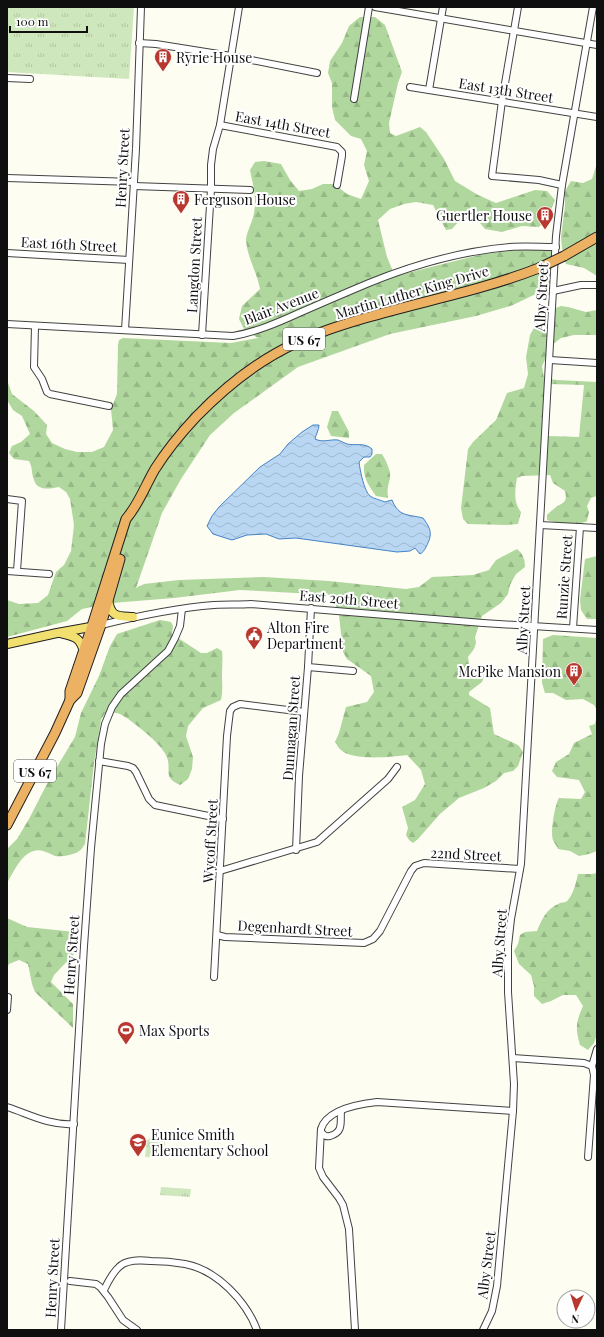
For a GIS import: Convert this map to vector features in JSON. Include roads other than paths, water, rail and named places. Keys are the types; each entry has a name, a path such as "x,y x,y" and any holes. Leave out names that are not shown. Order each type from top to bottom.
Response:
{"highway":[{"name":"Martin Luther King Drive","path":"134,510 155,469 167,451 189,425 229,386 251,369 278,352 314,335 354,322 505,280 539,268 564,256 597,237"},
{"name":"US 67","path":"70,700 70,691 84,652 108,600 134,510"},
{"name":"US 67","path":"7,825 55,734 70,700 77,693 126,519 134,510"}],"main road":[{"path":"108,600 111,611 114,615 133,617"},
{"path":"7,644 97,626"},
{"path":"57,633 76,638 80,641 84,652"}],"street":[{"name":"Henry Street","path":"125,330 134,184 141,7"},
{"name":"Langdon Street","path":"202,335 211,189 211,165 213,149 220,125 239,7"},
{"path":"354,99 370,7"},
{"path":"375,7 597,45"},
{"path":"429,90 443,7"},
{"path":"518,7 502,101 492,176 539,180 562,185"},
{"name":"Alby Street","path":"484,1330 492,1311 497,1286 514,1110 513,1058 508,992 508,946 520,869 556,247 562,185 594,7"},
{"path":"139,43 156,44 231,56 317,73"},
{"path":"7,78 30,79"},
{"name":"East 13th Street","path":"410,87 597,117"},
{"name":"East 14th Street","path":"220,125 330,145 340,149 342,156 338,185"},
{"path":"7,178 250,190"},
{"name":"Blair Avenue","path":"7,324 233,336 256,331 370,283 408,269 460,255 511,247 556,247"},
{"name":"East 16th Street","path":"7,253 129,260"},
{"path":"553,291 581,284 597,285"},
{"path":"35,326 34,367 42,379 47,392 50,394 109,406"},
{"path":"550,360 597,363"},
{"path":"7,499 22,500 17,571"},
{"path":"540,525 597,528"},
{"name":"Runzie Street","path":"573,628 580,527"},
{"path":"7,571 49,574"},
{"name":"East 20th Street","path":"97,626 133,617 182,609 214,605 251,604 534,627 597,630"},
{"name":"Dunnagan Street","path":"296,850 311,608"},
{"name":"Henry Street","path":"61,1330 84,940 99,761 104,730 112,707 121,694 168,651 180,626 182,609"},
{"path":"308,667 353,671"},
{"name":"Wycoff Street","path":"214,976 229,715 233,707 240,704 304,712"},
{"path":"99,761 133,768 149,799 155,805 223,819"},
{"path":"220,871 312,845 322,839 388,779 397,767"},
{"name":"22nd Street","path":"371,941 378,935 415,866 424,863 439,863 520,869"},
{"name":"Degenhardt Street","path":"217,935 356,944 371,941"},
{"path":"7,1010 8,997"},
{"path":"588,1157 594,1075 592,1066 597,1049"},
{"path":"513,1058 584,1063 592,1066"},
{"path":"355,1330 349,1229 343,1205 323,1177 319,1168 322,1124 341,1111 367,1103 376,1102 514,1110"},
{"path":"7,1107 49,1122 65,1125 74,1124"},
{"path":"321,1132 326,1136 339,1131 342,1123 341,1111"},
{"path":"104,1290 111,1276 119,1266 123,1264 143,1261 185,1264 214,1277 234,1293 249,1314 257,1330"},
{"path":"70,1281 96,1284 104,1290 123,1320 137,1330"}],"water":[{"path":"313,425 319,425 315,439 321,441 338,440 350,445 363,445 372,449 372,454 370,457 364,457 359,462 361,475 366,490 373,498 385,502 392,500 398,509 404,514 423,518 428,525 430,539 422,553 420,554 415,548 410,551 397,552 296,538 279,539 266,534 247,535 232,540 213,534 207,526 219,507 260,467 280,454 288,444"}],"place":[{"name":"Ryrie House","path":"163,72"},
{"name":"Ferguson House","path":"181,214"},
{"name":"Guertler House","path":"545,230"},
{"name":"Alton Fire Department","path":"254,650"},
{"name":"McPike Mansion","path":"574,686"},
{"name":"Max Sports","path":"126,1045"},
{"name":"Eunice Smith Elementary School","path":"138,1157"}]}
